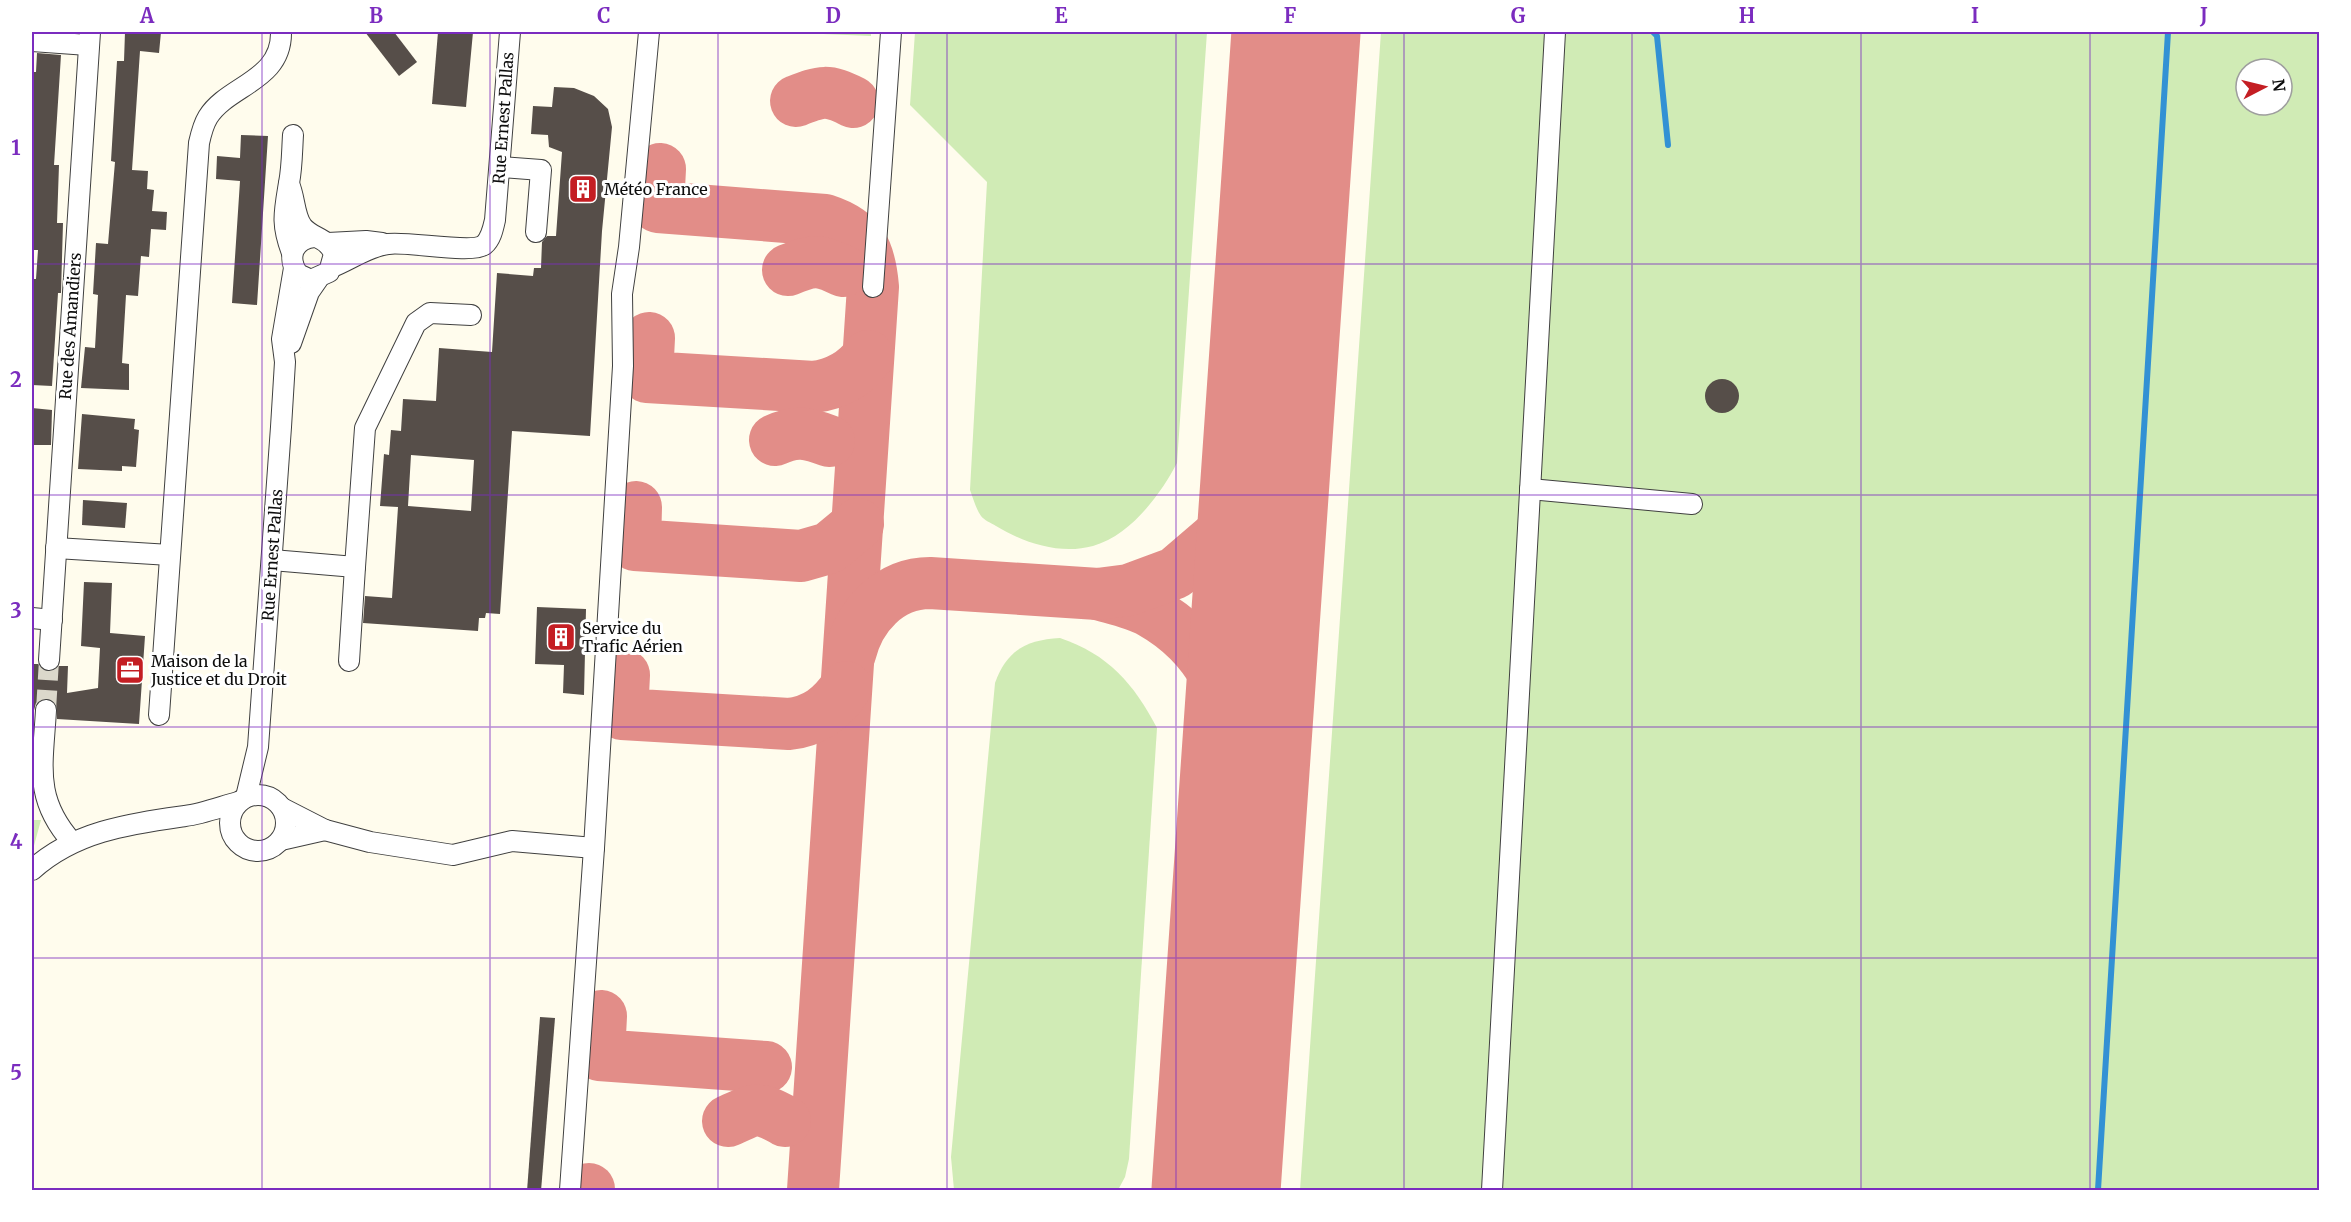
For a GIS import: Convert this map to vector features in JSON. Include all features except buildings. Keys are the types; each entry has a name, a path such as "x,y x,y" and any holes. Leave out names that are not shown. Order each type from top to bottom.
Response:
{"street":[{"path":"159,715 199,143 209,115 265,71 275,57 281,32"},
{"name":"Rue Ernest Pallas","path":"321,240 366,241 385,244 399,242 471,248 483,245 492,234 495,220 510,32"},
{"path":"570,1191 594,848 623,366 622,294 629,247 649,32"},
{"path":"873,287 891,32"},
{"path":"1492,1191 1556,32"},
{"path":"32,41 89,38"},
{"name":"Rue des Amandiers","path":"49,660 89,38"},
{"path":"289,184 299,219 334,254 325,273 304,278 293,260 284,231 283,207 289,184 293,135"},
{"path":"500,167 541,170 536,232"},
{"path":"293,260 300,241 321,240"},
{"name":"Rue Ernest Pallas","path":"285,362 296,323 309,292 325,273 385,244"},
{"name":"Rue Ernest Pallas","path":"242,799 258,747 285,362 282,339 293,260"},
{"path":"349,662 365,428 368,416 386,387 416,323 430,313 471,315"},
{"path":"1530,489 1692,504"},
{"path":"56,548 170,555"},
{"path":"272,560 355,567"},
{"path":"32,618 52,620"},
{"path":"46,710 42,777 46,803 55,822 72,842"},
{"name":"Rue Ernest Pallas","path":"258,747 265,784 278,803"},
{"path":"32,870 45,857 72,842 115,826 186,816 255,794 278,803 325,830 370,842 453,855 512,841 594,848"},
{"path":"242,799 230,819 231,832 239,844 256,852 266,851 281,840 325,830"},
{"path":"278,803 286,822 281,840"},
{"path":"186,816 231,832"}],"green space":[{"path":"775,32 871,32 871,36"},
{"path":"915,32 1207,32 1177,463 1162,488 1143,512 1120,533 1107,541 1081,548 1043,546 1018,538 988,521 982,517 976,507 970,490 987,182 910,105"},
{"path":"1381,32 2319,32 2319,1190 1300,1190"},
{"path":"1060,638 1092,653 1118,672 1139,698 1157,728 1129,1159 1125,1177 1118,1190 954,1190 951,1157 995,683 1005,662 1019,649 1037,641"},
{"path":"32,820 41,820 32,853"}],"waterway":[{"path":"1653,32 1657,36 1668,145"},
{"path":"2098,1190 2168,32"}],"taxiway":[{"path":"796,101 812,95 830,93 853,102"},
{"path":"660,169 658,207 825,220 848,230 856,237 866,253 872,274 873,287 813,1190"},
{"path":"788,270 816,262 828,264 843,271"},
{"path":"649,338 647,377 814,387 844,377 868,356"},
{"path":"850,654 861,627 878,604 889,595 915,584 930,583 1098,594 1129,590 1175,573 1217,537 1231,521 1256,478 1270,429"},
{"path":"775,440 789,435 802,434 829,441"},
{"path":"636,507 635,545 801,556 829,548 858,524"},
{"path":"1098,594 1151,612 1172,626 1204,658 1216,676 1233,718 1243,765"},
{"path":"624,675 622,714 789,724 815,717 829,707 846,687"},
{"path":"601,1016 599,1055 766,1067"},
{"path":"728,1121 757,1110 785,1121"},
{"path":"1205,1190 1217,1164"}],"runway":[{"path":"1216,1190 1296,32"}],"tunnel":[{"path":"46,710 49,660"}],"place":[{"name":"Météo France","path":"583,189"},
{"name":"Service du Trafic Aérien","path":"561,637"},
{"name":"Maison de la Justice et du Droit","path":"130,670"}]}
